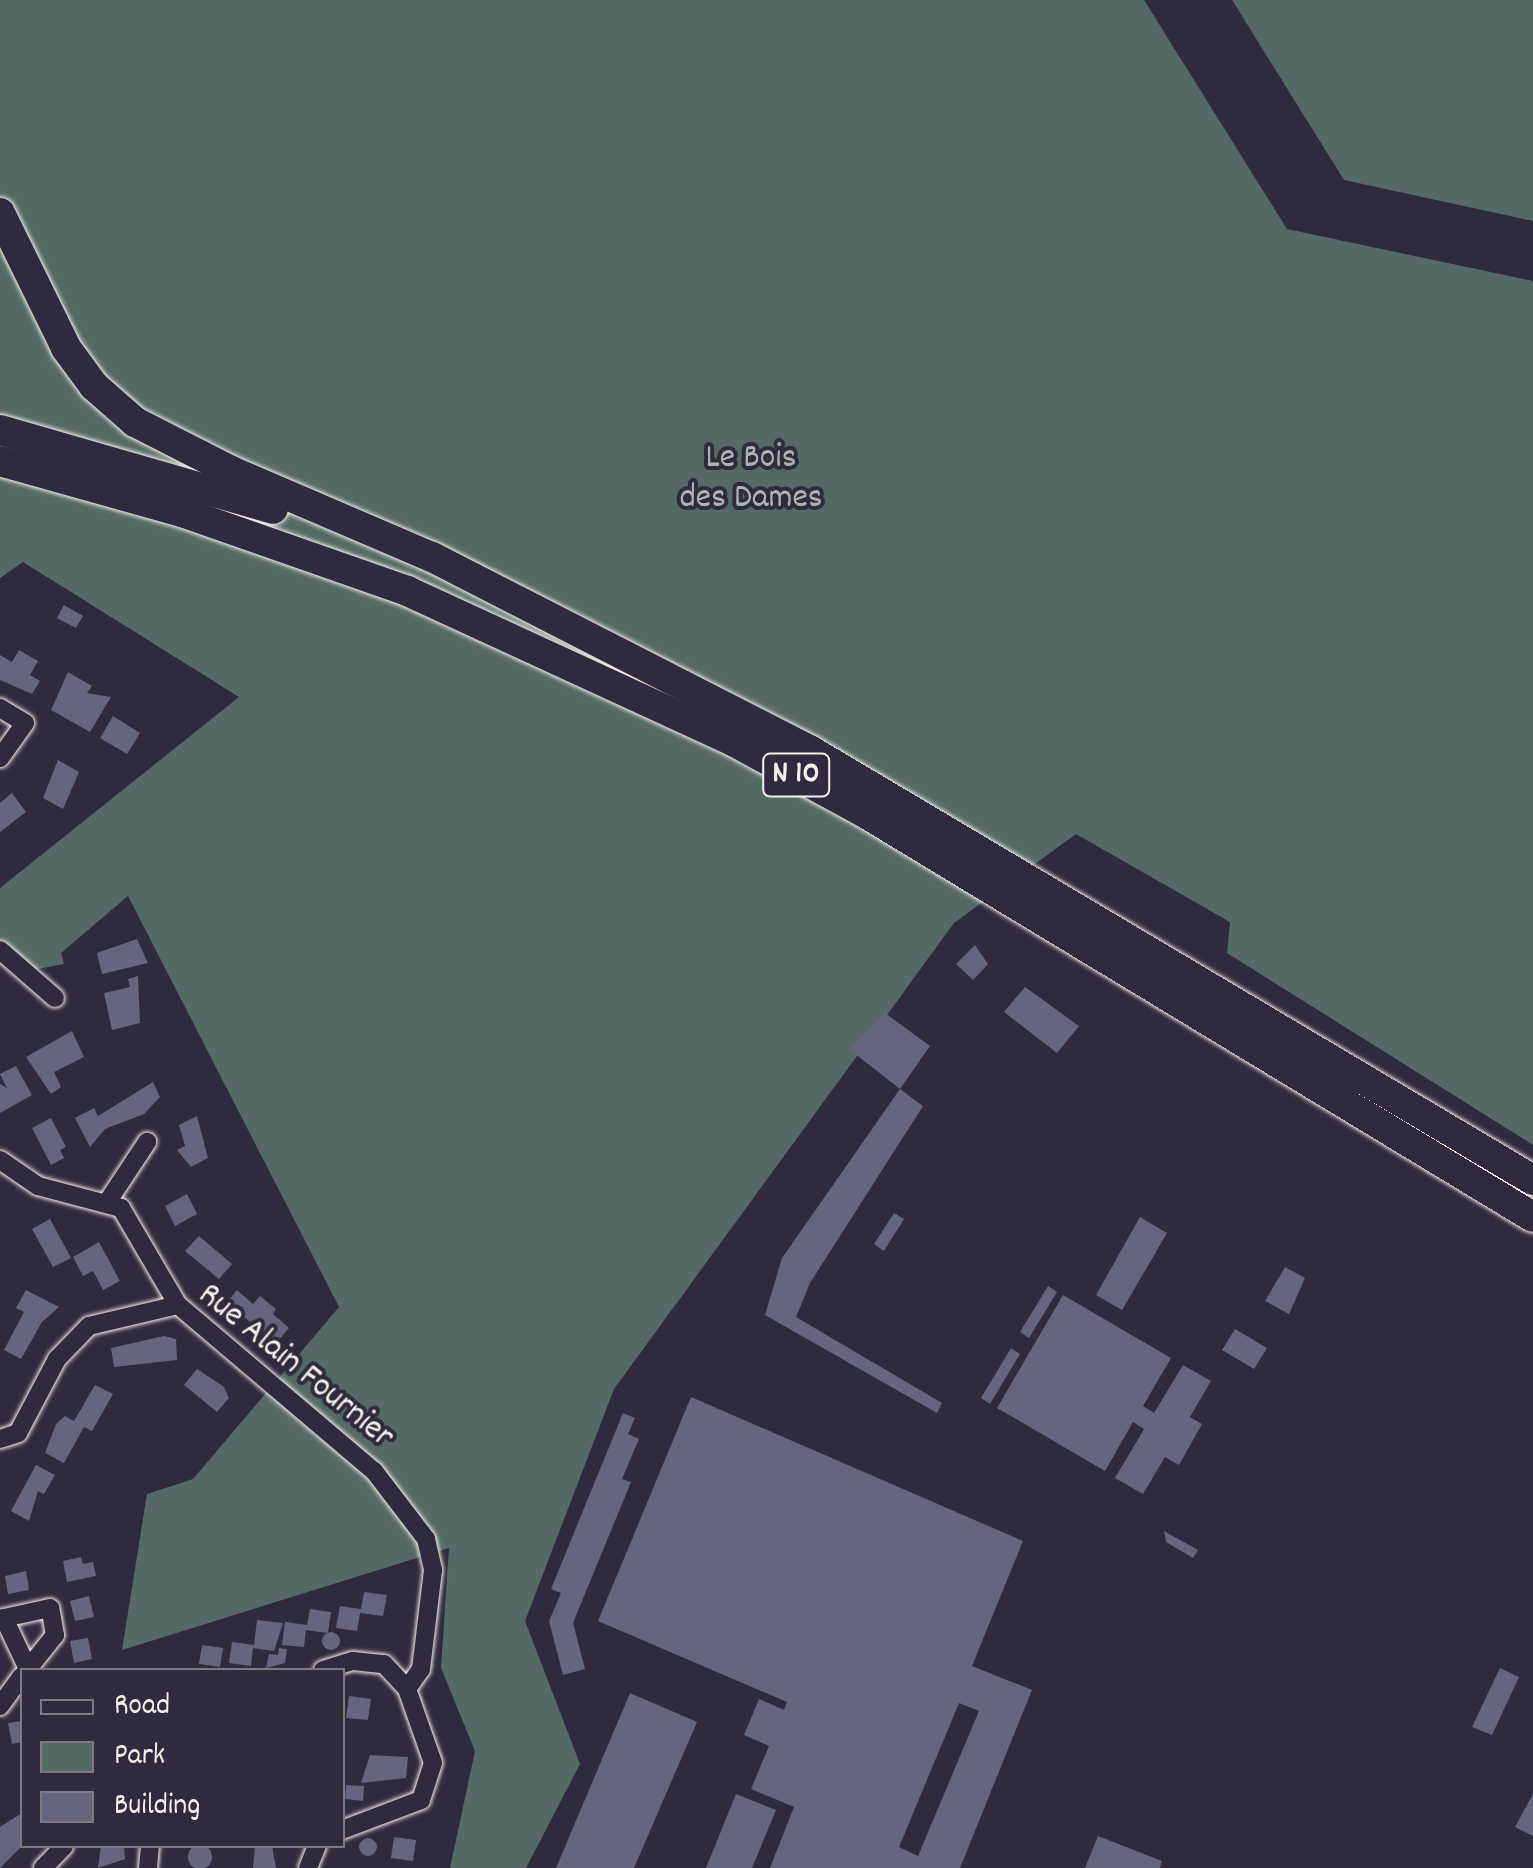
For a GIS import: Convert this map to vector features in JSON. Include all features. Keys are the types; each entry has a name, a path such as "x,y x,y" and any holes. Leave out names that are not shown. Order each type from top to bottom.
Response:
{"highway":[{"path":"0,212 66,348 94,386 135,422 186,450 432,557 546,617"},
{"name":"N 10","path":"0,430 234,496 546,617 811,751 1533,1180"},
{"name":"N 10","path":"0,460 182,512 408,591 733,741 867,814 1533,1217"},
{"path":"0,473 182,512"}],"street":[{"path":"0,708 25,723 2,753"},
{"path":"0,950 55,998"},
{"path":"108,1202 147,1142"},
{"path":"2,1163 38,1186 108,1202 131,1219 178,1305"},
{"name":"Rue Alain Fournier","path":"0,1439 18,1433 57,1359 88,1326 178,1305 362,1460 426,1539 432,1570 421,1668 406,1689"},
{"path":"333,1668 372,1659 406,1689 430,1738 428,1786 409,1806 345,1829"},
{"path":"0,1706 20,1680"},
{"path":"43,1868 62,1848"}],"green space":[{"name":"Le Bois des Dames","path":"0,0 1144,0 1287,229 1533,281 1533,1145 1227,953 1230,922 1076,834 954,923 614,1389 525,1621 580,1764 526,1868 450,1868 475,1751 441,1668 449,1548 122,1650 147,1494 193,1479 339,1307 128,896 61,953 64,964 32,970 0,942 0,888 239,697 23,562 0,578"},
{"path":"1232,0 1533,0 1533,221 1344,180"}],"building":[{"path":"64,605 83,616 76,628 57,618"},
{"path":"19,650 38,661 30,675 40,681 32,694 0,680 0,655 12,662"},
{"path":"68,672 92,686 87,693 111,697 90,732 51,710"},
{"path":"113,716 140,733 127,754 100,738"},
{"path":"58,760 79,772 63,809 43,798"},
{"path":"12,793 26,812 0,832 0,803"},
{"path":"137,939 148,963 102,974 97,953"},
{"path":"975,945 988,964 973,980 956,964"},
{"path":"138,976 140,1023 112,1030 104,993 130,987 128,979"},
{"path":"1025,987 1079,1026 1057,1053 1004,1012"},
{"path":"885,1013 930,1046 900,1089 849,1049"},
{"path":"72,1031 84,1057 54,1072 61,1087 51,1094 26,1057"},
{"path":"16,1066 32,1095 0,1113 0,1084 7,1088 0,1074"},
{"path":"153,1082 160,1097 144,1114 105,1129 90,1147 75,1118 94,1108 98,1116"},
{"path":"900,1089 923,1106 810,1283 796,1317 942,1403 937,1413 765,1315 782,1258"},
{"path":"197,1116 208,1158 191,1167 177,1150 185,1146 179,1125"},
{"path":"51,1118 66,1147 60,1150 64,1158 51,1165 32,1128"},
{"path":"187,1194 197,1214 175,1226 165,1206"},
{"path":"894,1213 904,1219 884,1251 874,1244"},
{"path":"1140,1217 1167,1233 1122,1310 1096,1295"},
{"path":"50,1219 71,1258 53,1267 32,1229"},
{"path":"199,1236 232,1264 219,1279 185,1251"},
{"path":"99,1242 120,1281 103,1290 93,1271 83,1276 73,1257"},
{"path":"1285,1267 1305,1278 1289,1314 1265,1301"},
{"path":"1048,1286 1057,1292 1029,1338 1020,1332"},
{"path":"26,1290 59,1307 42,1322 21,1359 4,1350 24,1312 16,1308"},
{"path":"237,1290 253,1304 260,1296 276,1309 273,1314 289,1328 276,1343 243,1316 237,1323 221,1309"},
{"path":"1063,1295 1171,1358 1143,1406 1154,1413 1183,1365 1211,1381 1190,1417 1202,1424 1179,1465 1165,1457 1143,1494 1115,1478 1144,1429 1133,1422 1105,1471 997,1408"},
{"path":"1235,1329 1267,1348 1254,1369 1222,1350"},
{"path":"164,1336 176,1339 177,1360 114,1367 111,1348"},
{"path":"1011,1348 1020,1354 990,1404 981,1398"},
{"path":"197,1369 224,1387 229,1398 217,1412 184,1385"},
{"path":"95,1385 113,1394 92,1431 84,1427 64,1463 45,1453 56,1424 65,1416 74,1421"},
{"path":"691,1397 1023,1541 972,1666 1032,1690 960,1868 770,1868 794,1807 751,1789 769,1746 744,1735 759,1699 784,1710 787,1702 598,1621","holes":["959,1703 979,1711 918,1856 899,1847"]},
{"path":"623,1413 635,1418 628,1434 639,1439 622,1479 631,1482 573,1623 585,1669 563,1675 549,1621 561,1593 551,1589"},
{"path":"36,1465 55,1475 44,1494 38,1491 29,1521 11,1511"},
{"path":"1164,1531 1198,1550 1193,1558 1166,1542"},
{"path":"81,1557 83,1564 93,1562 96,1576 67,1582 63,1561"},
{"path":"26,1571 29,1590 8,1594 5,1576"},
{"path":"364,1592 387,1595 383,1616 360,1613 357,1631 336,1628 340,1606 361,1609"},
{"path":"89,1596 94,1617 75,1621 70,1601"},
{"path":"310,1609 331,1612 328,1633 306,1630 304,1647 282,1645 285,1622 307,1625"},
{"path":"257,1620 283,1623 274,1651 253,1648 251,1666 229,1663 232,1642 254,1645"},
{"path":"331,1632 338,1634 338,1648 331,1650 324,1648 322,1641 324,1634"},
{"path":"88,1638 92,1659 74,1663 70,1641"},
{"path":"202,1645 223,1648 220,1667 199,1664"},
{"path":"279,1648 287,1649 285,1663 266,1668 269,1654 278,1655"},
{"path":"1500,1668 1519,1677 1492,1735 1472,1727"},
{"path":"630,1693 697,1722 634,1868 556,1868"},
{"path":"349,1696 371,1699 368,1720 346,1718"},
{"path":"20,1721 20,1742 12,1744 8,1723"},
{"path":"370,1755 408,1757 406,1778 361,1783"},
{"path":"346,1785 364,1786 363,1801 345,1799"},
{"path":"736,1794 776,1810 752,1868 706,1868"},
{"path":"1533,1794 1533,1836 1515,1827"},
{"path":"20,1814 20,1848 0,1868 0,1827"},
{"path":"1098,1836 1162,1861 1160,1868 1085,1868"},
{"path":"394,1837 416,1840 413,1861 391,1858"},
{"path":"368,1838 375,1840 375,1854 368,1856 361,1854 359,1847 361,1840"},
{"path":"101,1848 124,1848 125,1859 98,1868"},
{"path":"191,1848 209,1848 209,1866 191,1866"},
{"path":"255,1848 272,1848 276,1868 253,1868"}]}
